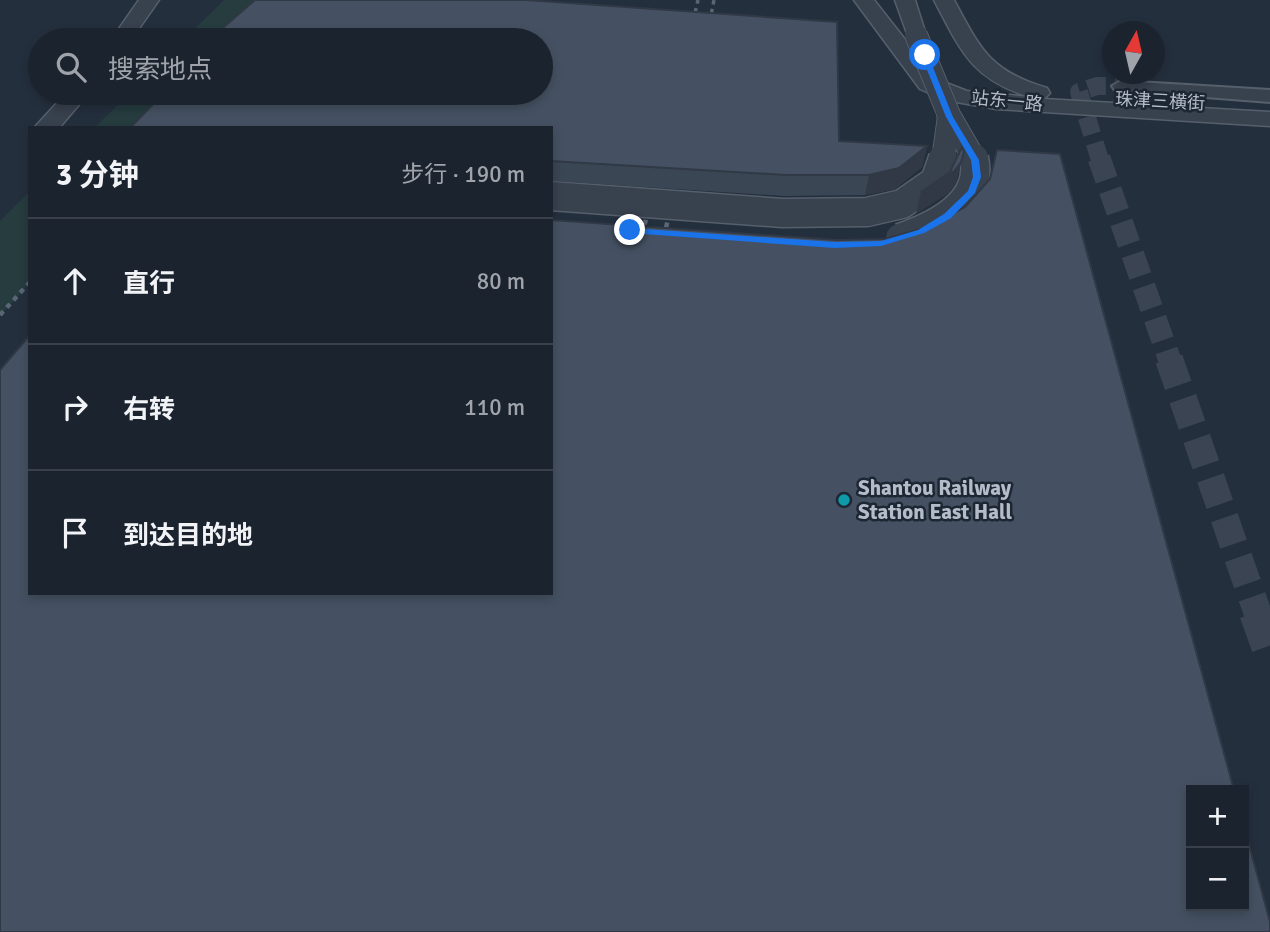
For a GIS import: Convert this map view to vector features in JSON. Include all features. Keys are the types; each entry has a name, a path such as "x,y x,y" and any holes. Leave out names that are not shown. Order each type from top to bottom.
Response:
{"street":[{"path":"129,28 149,0"},
{"name":"站东一路","path":"864,0 928,84 941,92 980,100 1059,101"},
{"path":"894,0 916,35"},
{"path":"870,244 921,232 947,216 972,191 977,177 975,160 949,117 905,0"},
{"name":"站东一路","path":"944,0 978,62 998,79 1014,87 1059,101"},
{"path":"1121,86 1270,96"},
{"name":"珠津三横街","path":"1059,101 1270,106"},
{"name":"珠津三横街","path":"1059,101 1270,119"},
{"path":"48,126 67,105"},
{"path":"78,105 81,126"},
{"path":"553,197 783,213 867,212 902,204 935,181 944,156 949,117"}],"green space":[{"path":"224,0 287,0 261,28 195,28"},
{"path":"118,105 191,105 173,126 96,126"},
{"path":"28,193 28,285 0,316 0,221"}],"building":[{"path":"255,0 526,0 837,22 839,141 927,146 899,168 869,175 786,175 553,161 553,126 132,126 152,105 553,105 553,28 223,28"},
{"path":"962,147 964,152 961,162 954,171 921,192 950,172"},
{"name":"Shantou Railway Station East Hall","path":"997,150 1060,154 1233,785 1186,785 1186,911 1249,911 1249,844 1270,922 1270,932 0,932 0,370 28,337 28,595 553,595 553,220 837,240 885,239 928,227 965,207 990,179"}],"tunnel":[{"path":"1100,160 1079,92 1097,86 1121,86"},
{"path":"1099,158 1170,361"},
{"path":"1169,359 1258,614"},
{"path":"1257,612 1270,648"}],"railway":[{"path":"691,30 698,0"},
{"path":"708,31 714,0"},
{"path":"640,244 658,169"},
{"path":"662,247 678,171"},
{"path":"0,315 28,284"}],"place":[{"name":"Shantou Railway Station East Hall","path":"844,500"}],"route":[{"path":"630,230 835,245 881,243 921,232 947,216 972,191 977,177 975,160 949,117 925,55"}]}
